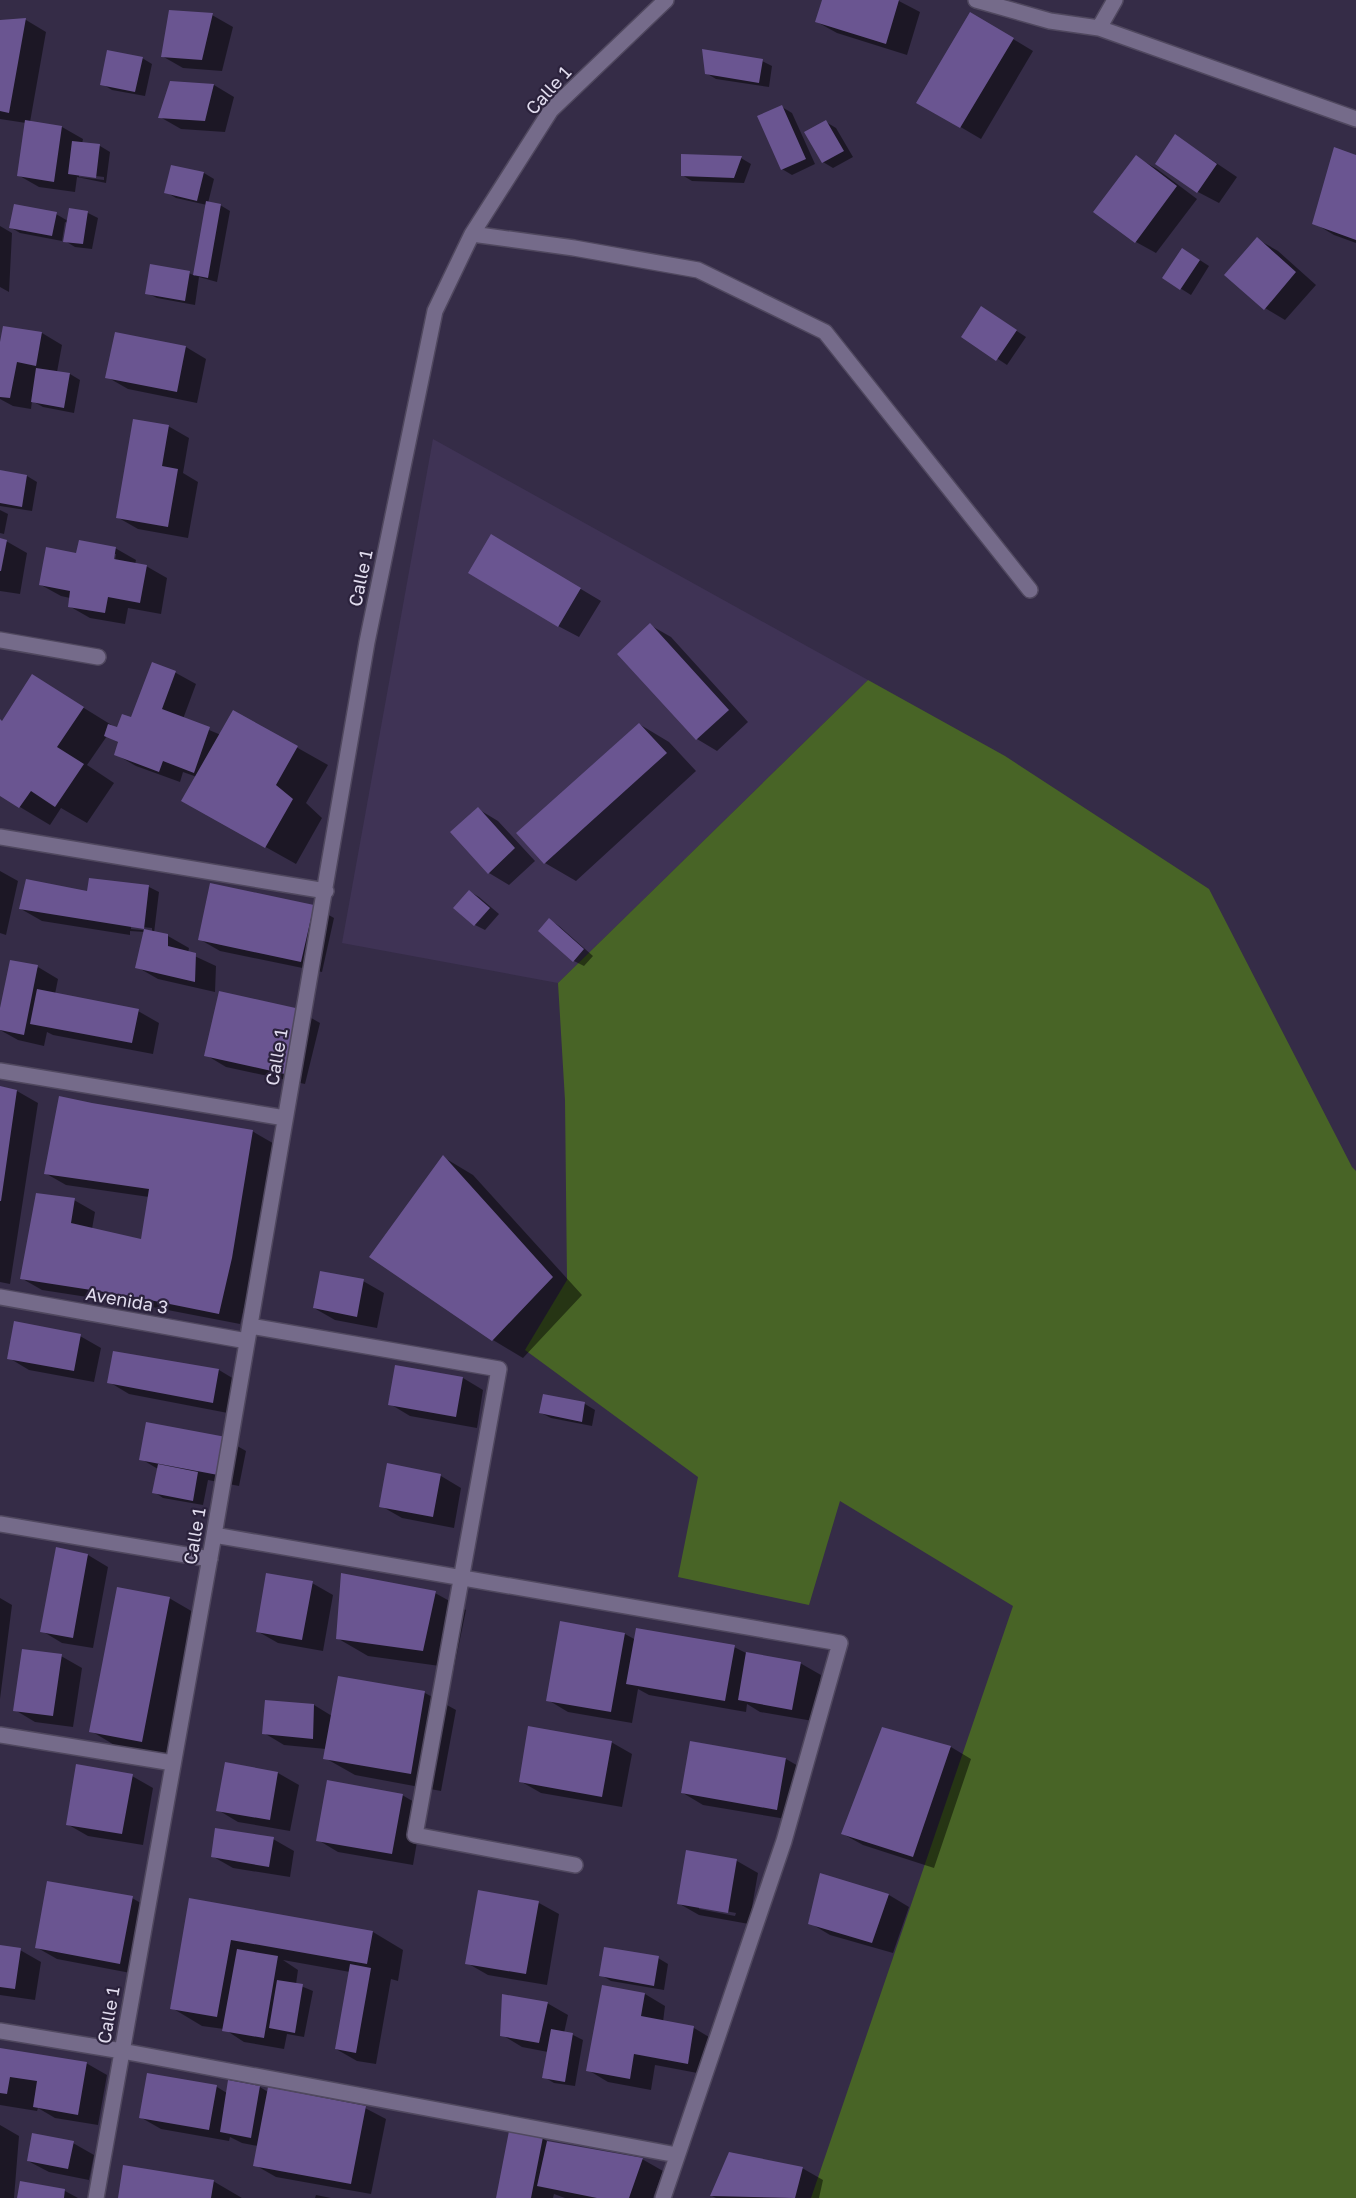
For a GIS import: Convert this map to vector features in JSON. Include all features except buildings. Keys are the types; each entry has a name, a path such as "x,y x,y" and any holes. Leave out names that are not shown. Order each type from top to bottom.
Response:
{"street":[{"name":"Calle 1","path":"96,2198 210,1559 367,642 435,311 472,234 551,110 666,0"},
{"path":"976,0 1050,21 1099,28 1356,119"},
{"path":"1099,28 1115,0"},
{"path":"472,234 574,248 698,270 825,332 1030,590"},
{"path":"0,640 98,657"},
{"path":"0,837 326,891"},
{"path":"0,1071 285,1118"},
{"name":"Avenida 3","path":"0,1298 499,1370 460,1576"},
{"path":"0,1524 210,1559"},
{"path":"214,1534 840,1643 784,1841 663,2198"},
{"path":"460,1576 415,1835 575,1865"},
{"path":"0,1735 173,1763"},
{"path":"0,2031 122,2051 678,2155"}],"shaded area":[{"path":"433,439 868,680 558,983 342,943"}],"green space":[{"path":"868,680 1005,756 1209,889 1356,1171 1356,2198 811,2198 1013,1606 840,1501 809,1605 678,1577 698,1477 525,1350 567,1280 565,1100 558,983"}]}
